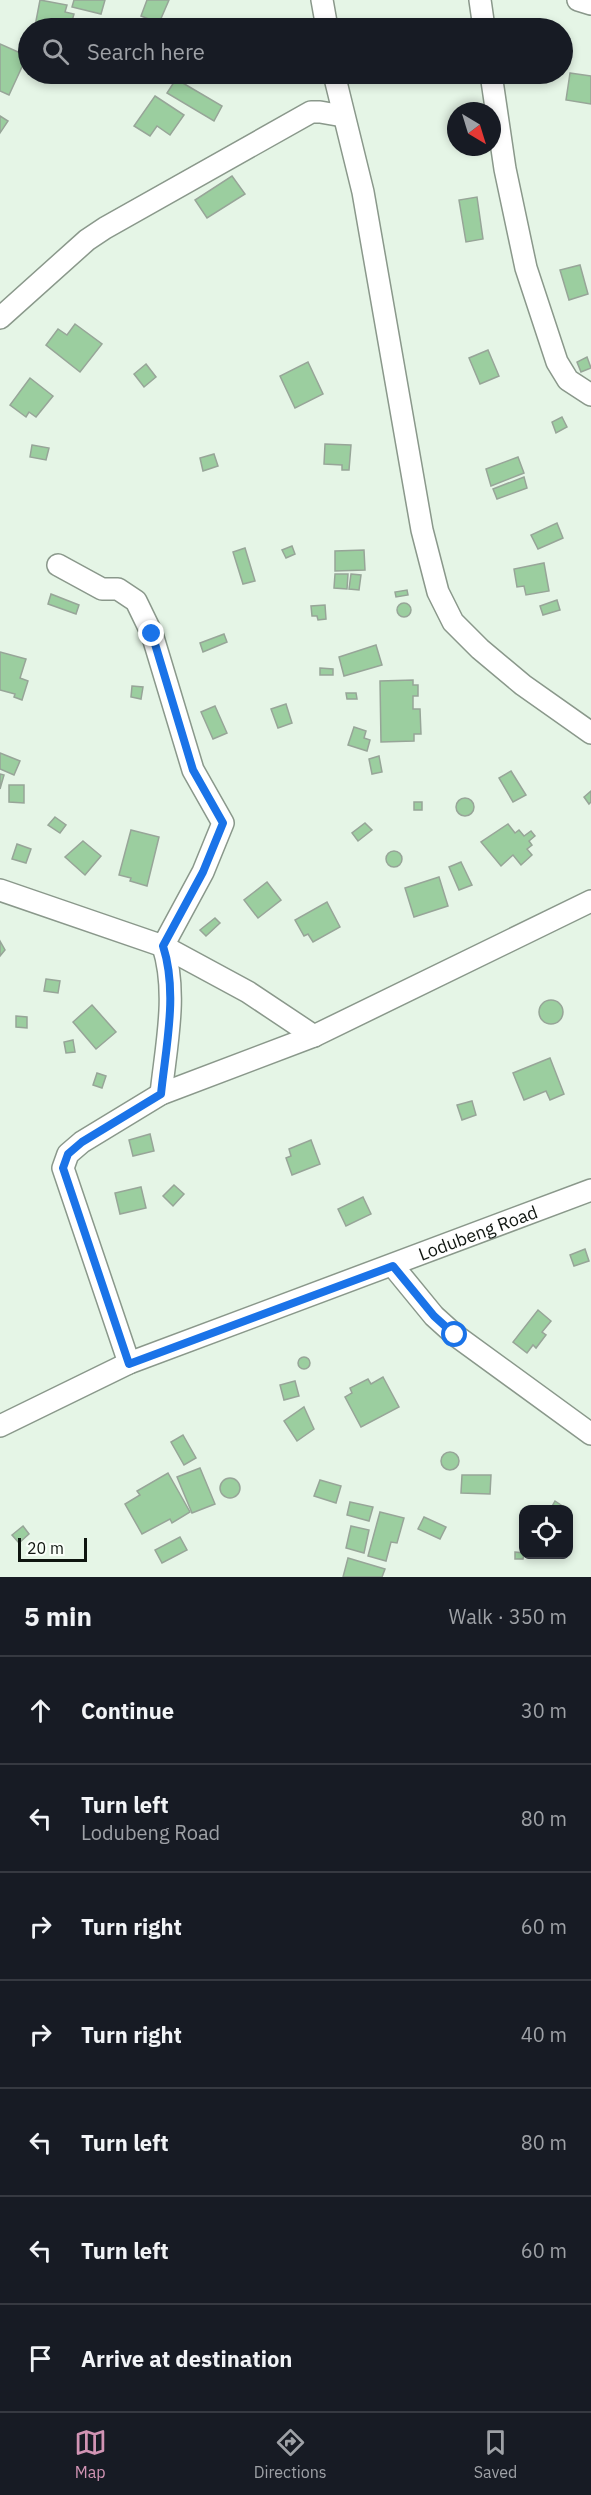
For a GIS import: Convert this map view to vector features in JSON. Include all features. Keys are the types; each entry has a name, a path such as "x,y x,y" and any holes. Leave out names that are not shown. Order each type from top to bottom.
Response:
{"street":[{"path":"322,0 325,18"},
{"path":"480,0 483,18"},
{"path":"578,0 591,4"},
{"path":"336,84 363,192 422,530 438,592 453,622 480,650 523,685 591,733"},
{"path":"492,84 505,169 526,268 557,362 568,380 591,395"},
{"path":"0,318 87,240 105,228 311,112 320,111 343,116"},
{"path":"58,565 102,589 118,589 136,601 152,634 193,770 223,823 203,872 163,946 168,962 170,982 161,1094"},
{"path":"0,890 163,946 249,992 314,1036"},
{"path":"129,1364 63,1168 68,1154 82,1142 161,1094 314,1036 591,901"},
{"name":"Lodubeng Road","path":"0,1426 129,1364 591,1190"},
{"path":"393,1266 434,1316 455,1335 591,1434"}],"building":[{"path":"40,0 67,5 65,12 74,14 73,18 37,18"},
{"path":"74,0 105,0 101,14 72,7"},
{"path":"147,0 169,0 161,18 141,16"},
{"path":"0,44 18,52 18,76 9,95 0,91"},
{"path":"573,73 591,76 591,104 566,100 568,84 573,84"},
{"path":"173,84 185,84 222,106 214,121 167,93"},
{"path":"155,96 184,115 170,135 157,126 150,136 134,126"},
{"path":"0,116 8,121 0,133"},
{"path":"232,176 245,194 207,218 195,200"},
{"path":"477,197 483,239 466,242 459,200"},
{"path":"580,265 588,294 569,300 560,270"},
{"path":"75,324 102,344 80,372 46,345 58,329 67,335"},
{"path":"488,350 499,376 480,384 469,358"},
{"path":"587,357 591,368 581,372 577,362"},
{"path":"308,362 323,394 295,408 280,376"},
{"path":"146,364 156,377 144,387 134,374"},
{"path":"30,378 53,396 36,417 29,412 26,417 10,405"},
{"path":"562,417 567,427 556,433 552,422"},
{"path":"325,444 351,445 349,470 342,470 342,465 324,464"},
{"path":"32,445 49,448 46,460 30,457"},
{"path":"214,454 218,466 203,471 200,458"},
{"path":"518,457 524,473 491,486 486,469"},
{"path":"524,477 527,488 497,499 493,489"},
{"path":"557,523 563,538 538,549 531,535"},
{"path":"292,546 295,554 286,558 282,550"},
{"path":"245,548 255,581 243,584 233,552"},
{"path":"364,550 365,570 335,571 335,551"},
{"path":"544,563 549,591 526,595 524,586 517,587 514,569"},
{"path":"335,574 348,574 347,589 334,588"},
{"path":"351,574 361,575 359,590 349,589"},
{"path":"407,590 408,595 396,597 395,592"},
{"path":"51,594 79,605 76,614 48,604"},
{"path":"557,600 560,610 543,615 540,606"},
{"path":"401,603 407,603 411,610 407,617 401,617 397,613 397,607"},
{"path":"325,605 326,619 318,620 317,616 312,616 311,606"},
{"path":"224,634 227,642 203,652 200,643"},
{"path":"376,645 382,665 344,676 339,657"},
{"path":"0,652 26,659 20,678 28,681 22,700 14,697 15,694 0,690"},
{"path":"320,668 333,669 333,675 320,675"},
{"path":"413,680 413,685 418,685 418,696 413,696 413,709 420,709 421,734 414,734 414,741 381,742 380,681"},
{"path":"132,686 143,687 141,699 131,697"},
{"path":"346,693 356,693 357,699 347,699"},
{"path":"286,704 292,723 278,728 271,709"},
{"path":"215,706 227,733 213,739 201,712"},
{"path":"354,727 366,731 364,738 370,740 367,751 348,745"},
{"path":"0,753 20,761 14,775 0,769"},
{"path":"379,756 382,772 372,774 369,759"},
{"path":"511,771 526,795 513,802 499,778"},
{"path":"0,774 4,775 0,789"},
{"path":"9,785 24,785 24,803 9,802"},
{"path":"591,791 591,802 589,804 584,797"},
{"path":"461,798 469,798 474,803 472,814 461,816 456,811 456,803"},
{"path":"414,802 422,802 422,810 414,810"},
{"path":"55,817 66,825 60,833 48,825"},
{"path":"365,823 372,830 358,841 352,833"},
{"path":"508,824 515,833 519,830 524,836 531,831 535,836 529,841 532,845 527,849 532,855 521,865 513,855 501,866 481,842"},
{"path":"131,830 159,837 147,886 119,875"},
{"path":"83,841 101,856 85,875 65,857"},
{"path":"17,844 31,849 26,863 12,859"},
{"path":"391,851 397,851 402,859 400,865 391,867 386,862 386,856"},
{"path":"461,862 472,885 459,890 449,867"},
{"path":"439,877 448,906 414,917 405,888"},
{"path":"267,882 281,900 258,918 244,900"},
{"path":"327,902 340,927 313,942 308,934 304,936 295,920"},
{"path":"215,918 220,923 206,936 200,930"},
{"path":"0,941 5,950 0,956"},
{"path":"46,979 60,981 58,993 44,991"},
{"path":"551,1000 556,1001 562,1007 562,1017 556,1023 551,1024 546,1023 540,1017 539,1012 540,1007 546,1001"},
{"path":"92,1005 116,1032 96,1049 73,1022"},
{"path":"16,1016 27,1017 27,1028 16,1027"},
{"path":"73,1040 75,1052 66,1053 64,1042"},
{"path":"550,1058 564,1094 550,1100 546,1091 524,1100 513,1073"},
{"path":"97,1073 106,1076 102,1088 93,1085"},
{"path":"472,1101 476,1115 462,1120 457,1105"},
{"path":"150,1134 154,1151 133,1156 129,1140"},
{"path":"311,1140 320,1164 292,1175 286,1158 291,1156 289,1149"},
{"path":"174,1185 184,1194 173,1206 163,1196"},
{"path":"141,1187 146,1208 120,1214 115,1193"},
{"path":"363,1197 371,1214 346,1226 338,1209"},
{"path":"585,1249 589,1261 574,1266 570,1255"},
{"path":"538,1310 551,1321 542,1332 546,1335 536,1348 533,1345 527,1353 513,1342"},
{"path":"306,1357 309,1358 309,1368 302,1369 299,1368 298,1361 299,1358"},
{"path":"383,1377 399,1407 361,1427 345,1397 352,1393 350,1388 368,1379 371,1384"},
{"path":"295,1381 299,1396 284,1400 280,1385"},
{"path":"304,1407 314,1429 297,1441 284,1421"},
{"path":"183,1435 196,1458 184,1465 171,1442"},
{"path":"446,1452 454,1452 459,1457 457,1468 446,1470 441,1465 441,1457"},
{"path":"200,1468 215,1504 192,1513 177,1477"},
{"path":"168,1473 190,1512 172,1523 170,1519 142,1534 125,1504 140,1495 137,1491"},
{"path":"462,1475 491,1475 490,1494 461,1493"},
{"path":"230,1478 237,1481 240,1488 237,1495 230,1498 223,1495 220,1488 223,1481"},
{"path":"320,1480 341,1486 336,1503 314,1496"},
{"path":"350,1502 373,1507 369,1521 347,1515"},
{"path":"380,1512 404,1518 397,1543 391,1542 386,1561 368,1556"},
{"path":"424,1517 446,1527 440,1539 418,1529"},
{"path":"23,1526 29,1534 19,1543 12,1535"},
{"path":"351,1526 369,1530 364,1553 346,1548"},
{"path":"180,1537 187,1550 162,1563 155,1550"},
{"path":"515,1552 519,1552 519,1559 515,1559"},
{"path":"348,1558 385,1569 382,1577 343,1577"}],"route":[{"path":"152,634 193,770 223,823 203,872 163,946 168,962 170,982 161,1094 82,1142 68,1154 63,1168 129,1364 393,1266 434,1316 455,1335"}]}
